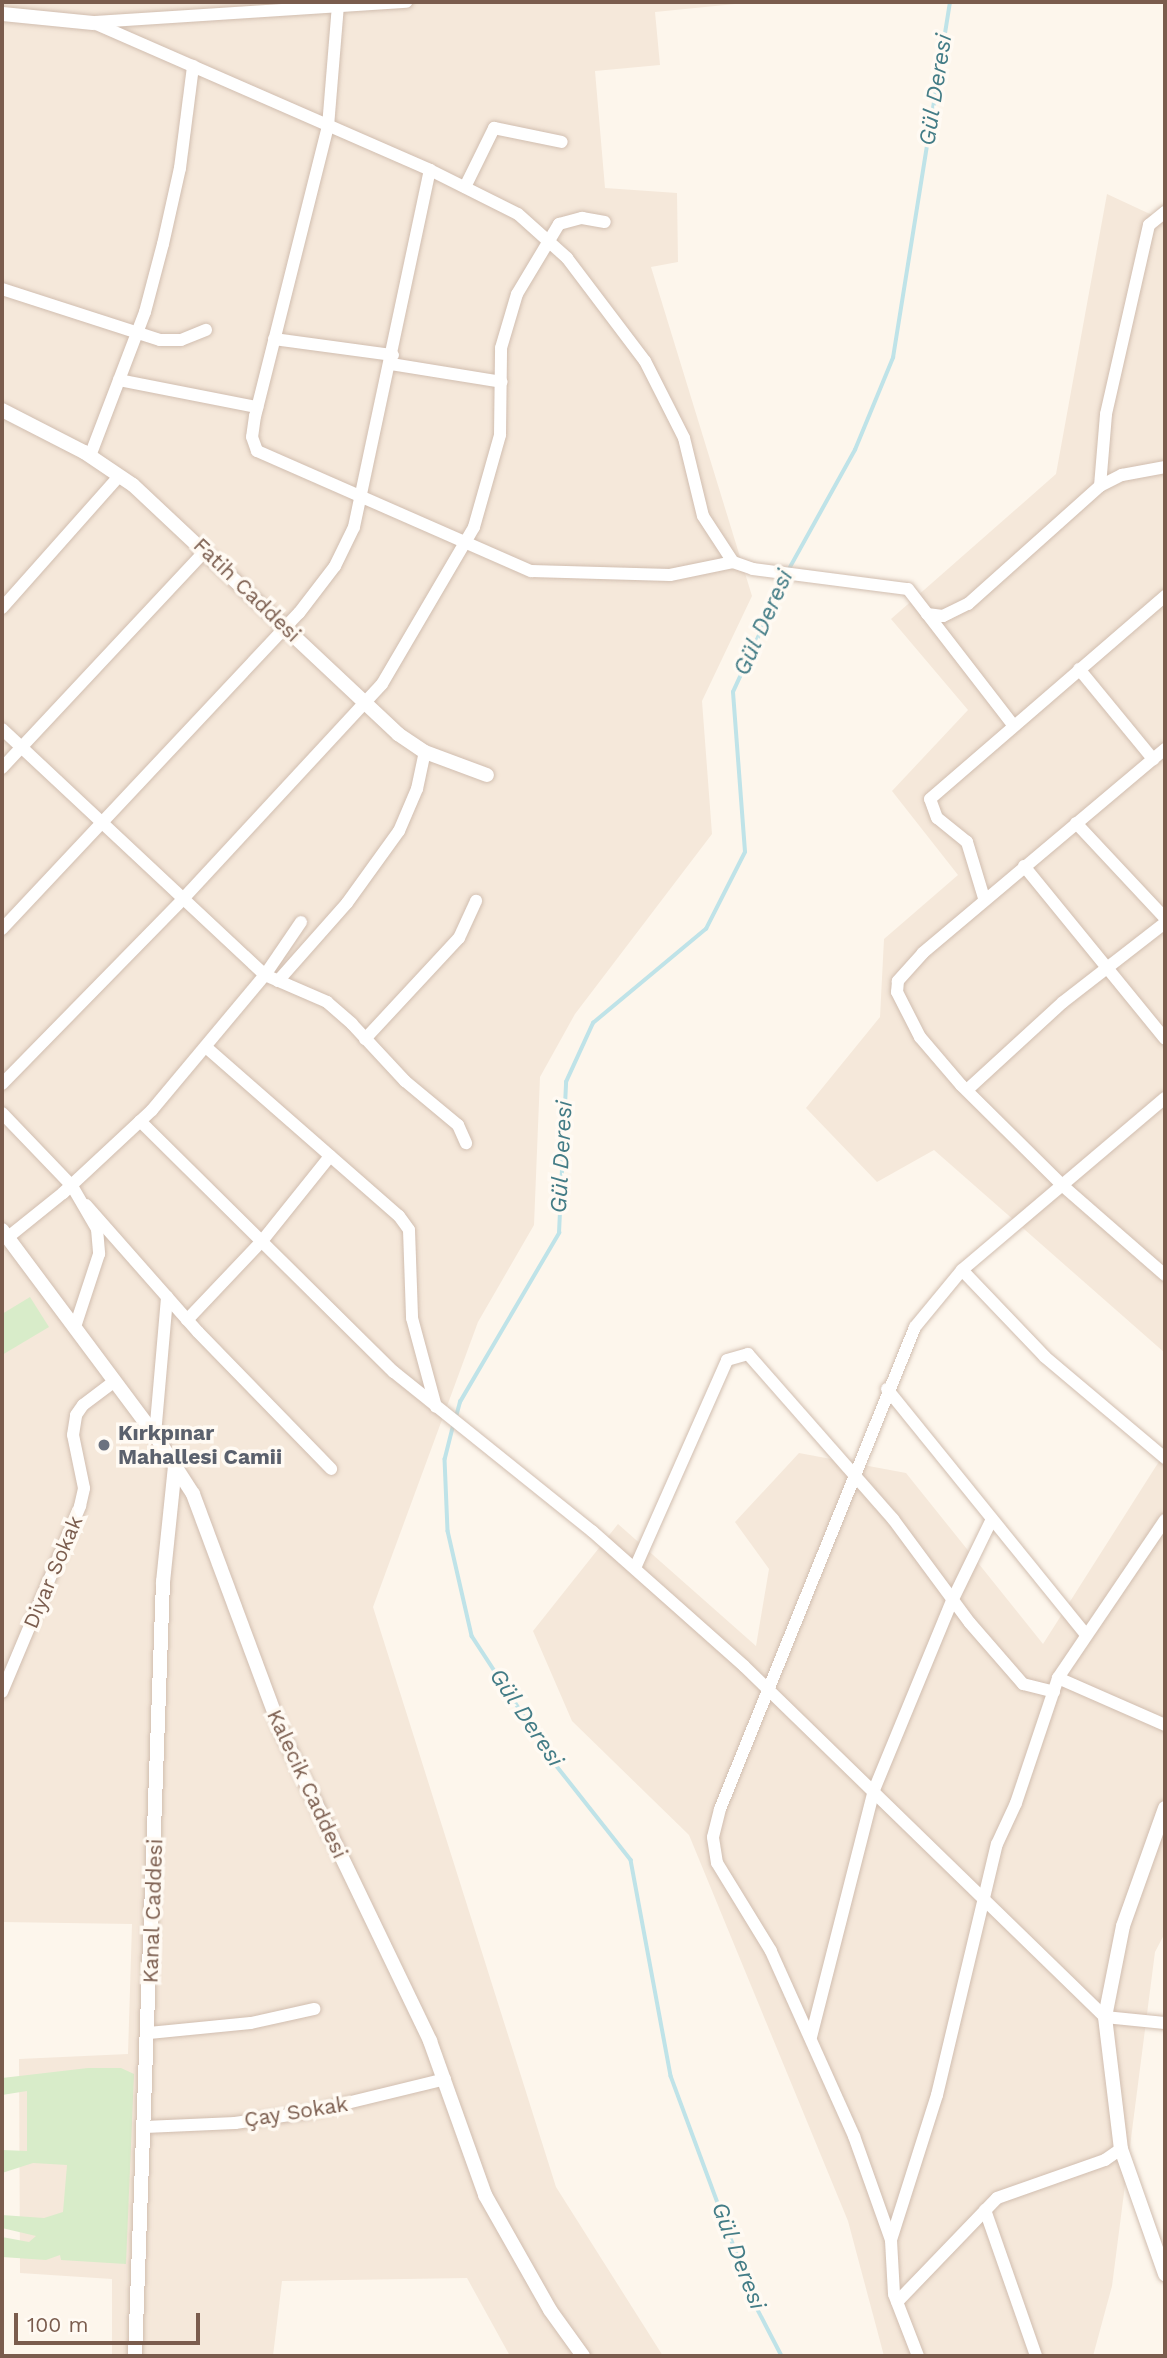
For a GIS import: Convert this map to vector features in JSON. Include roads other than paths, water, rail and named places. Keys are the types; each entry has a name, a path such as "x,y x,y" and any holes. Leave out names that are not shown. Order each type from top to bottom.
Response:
{"street":[{"path":"2,14 91,23 344,4 406,2"},
{"path":"344,4 328,125 257,407 252,438 257,451 465,543 544,573 670,575 733,562 753,569 908,589 1013,724"},
{"path":"91,23 430,170 518,214 548,239 614,318 666,398 684,438 703,516 733,562"},
{"path":"90,456 137,333 180,168 193,66"},
{"path":"465,187 494,128 562,142"},
{"path":"2,929 318,592 335,566 354,527 392,360 430,170"},
{"path":"1100,486 1106,414 1149,225 1165,212"},
{"path":"2,1084 182,900 366,704 415,631 465,543 497,449 502,382 501,348 509,313 548,239 569,219 605,222"},
{"path":"2,289 160,340 181,340 206,330"},
{"path":"274,339 502,382"},
{"path":"119,380 257,407"},
{"name":"Fatih Caddesi","path":"2,410 90,456 119,476 205,551 366,704 425,752 487,775"},
{"path":"927,614 943,616 968,604 1100,486 1122,475 1165,467"},
{"path":"2,608 119,476"},
{"path":"2,768 205,551"},
{"path":"984,898 967,842 937,818 930,799 1013,724 1165,596"},
{"path":"1079,668 1153,759"},
{"path":"2,729 100,824 265,975 327,1002 458,1125 466,1143"},
{"path":"1165,749 984,898 908,969 898,981 897,992 920,1037 967,1090 1063,1186 1165,1275"},
{"path":"278,981 347,903 399,831 417,789 425,752"},
{"path":"967,1090 1165,920 1076,823"},
{"path":"1024,866 1165,1039"},
{"path":"365,1039 459,938 476,901"},
{"path":"4,1234 72,1186 140,1121 207,1048 265,975 301,922"},
{"path":"207,1048 409,1230 412,1318 436,1408"},
{"path":"918,2356 897,2302 891,2239 854,2136 771,1951 717,1863 713,1837 720,1809 771,1691 852,1475 915,1327 962,1270 1165,1098"},
{"path":"2,1113 72,1186 187,1320 331,1469"},
{"path":"140,1121 394,1372 635,1568 771,1691 1105,2017 1165,2023"},
{"path":"187,1320 261,1241 330,1156"},
{"path":"75,1327 99,1254 97,1230 86,1205"},
{"name":"Kalecik Caddesi","path":"4,1234 155,1436 202,1514 282,1733 430,2041 485,2195 550,2309 583,2356"},
{"path":"962,1270 1045,1357 1165,1458"},
{"path":"155,1436 167,1297"},
{"path":"635,1568 732,1356 743,1354 758,1360 852,1475 893,1518 952,1601 1023,1684 1054,1692"},
{"name":"Diyar Sokak","path":"2,1692 80,1506 84,1488 73,1435 76,1415 83,1405 113,1382"},
{"path":"887,1389 1086,1635"},
{"name":"Kanal Caddesi","path":"135,2356 149,2033 163,1583 175,1466"},
{"path":"811,2037 874,1790 952,1601 992,1519"},
{"path":"891,2239 937,2095 997,1844 1058,1678 1165,1520"},
{"path":"1058,1678 1165,1725"},
{"path":"1165,1808 1123,1926 1105,2017 1121,2149 1165,2274"},
{"path":"149,2033 251,2023 314,2009"},
{"name":"Çay Sokak","path":"145,2127 235,2123 310,2112 444,2079"},
{"path":"897,2302 1003,2194 1105,2160 1121,2149"},
{"path":"985,2210 1035,2356"}],"waterway":[{"name":"Gül Deresi","path":"789,569 855,450 893,358 950,2"},
{"name":"Gül Deresi","path":"456,1417 460,1402 559,1233 566,1082 593,1023 706,929 745,852 733,692 786,576"},
{"name":"Gül Deresi","path":"454,1424 445,1459 448,1531 472,1636 556,1765 631,1860 671,2076 757,2308 782,2356"}],"place":[{"name":"Kırkpınar Mahallesi Camii","path":"104,1445"}]}
